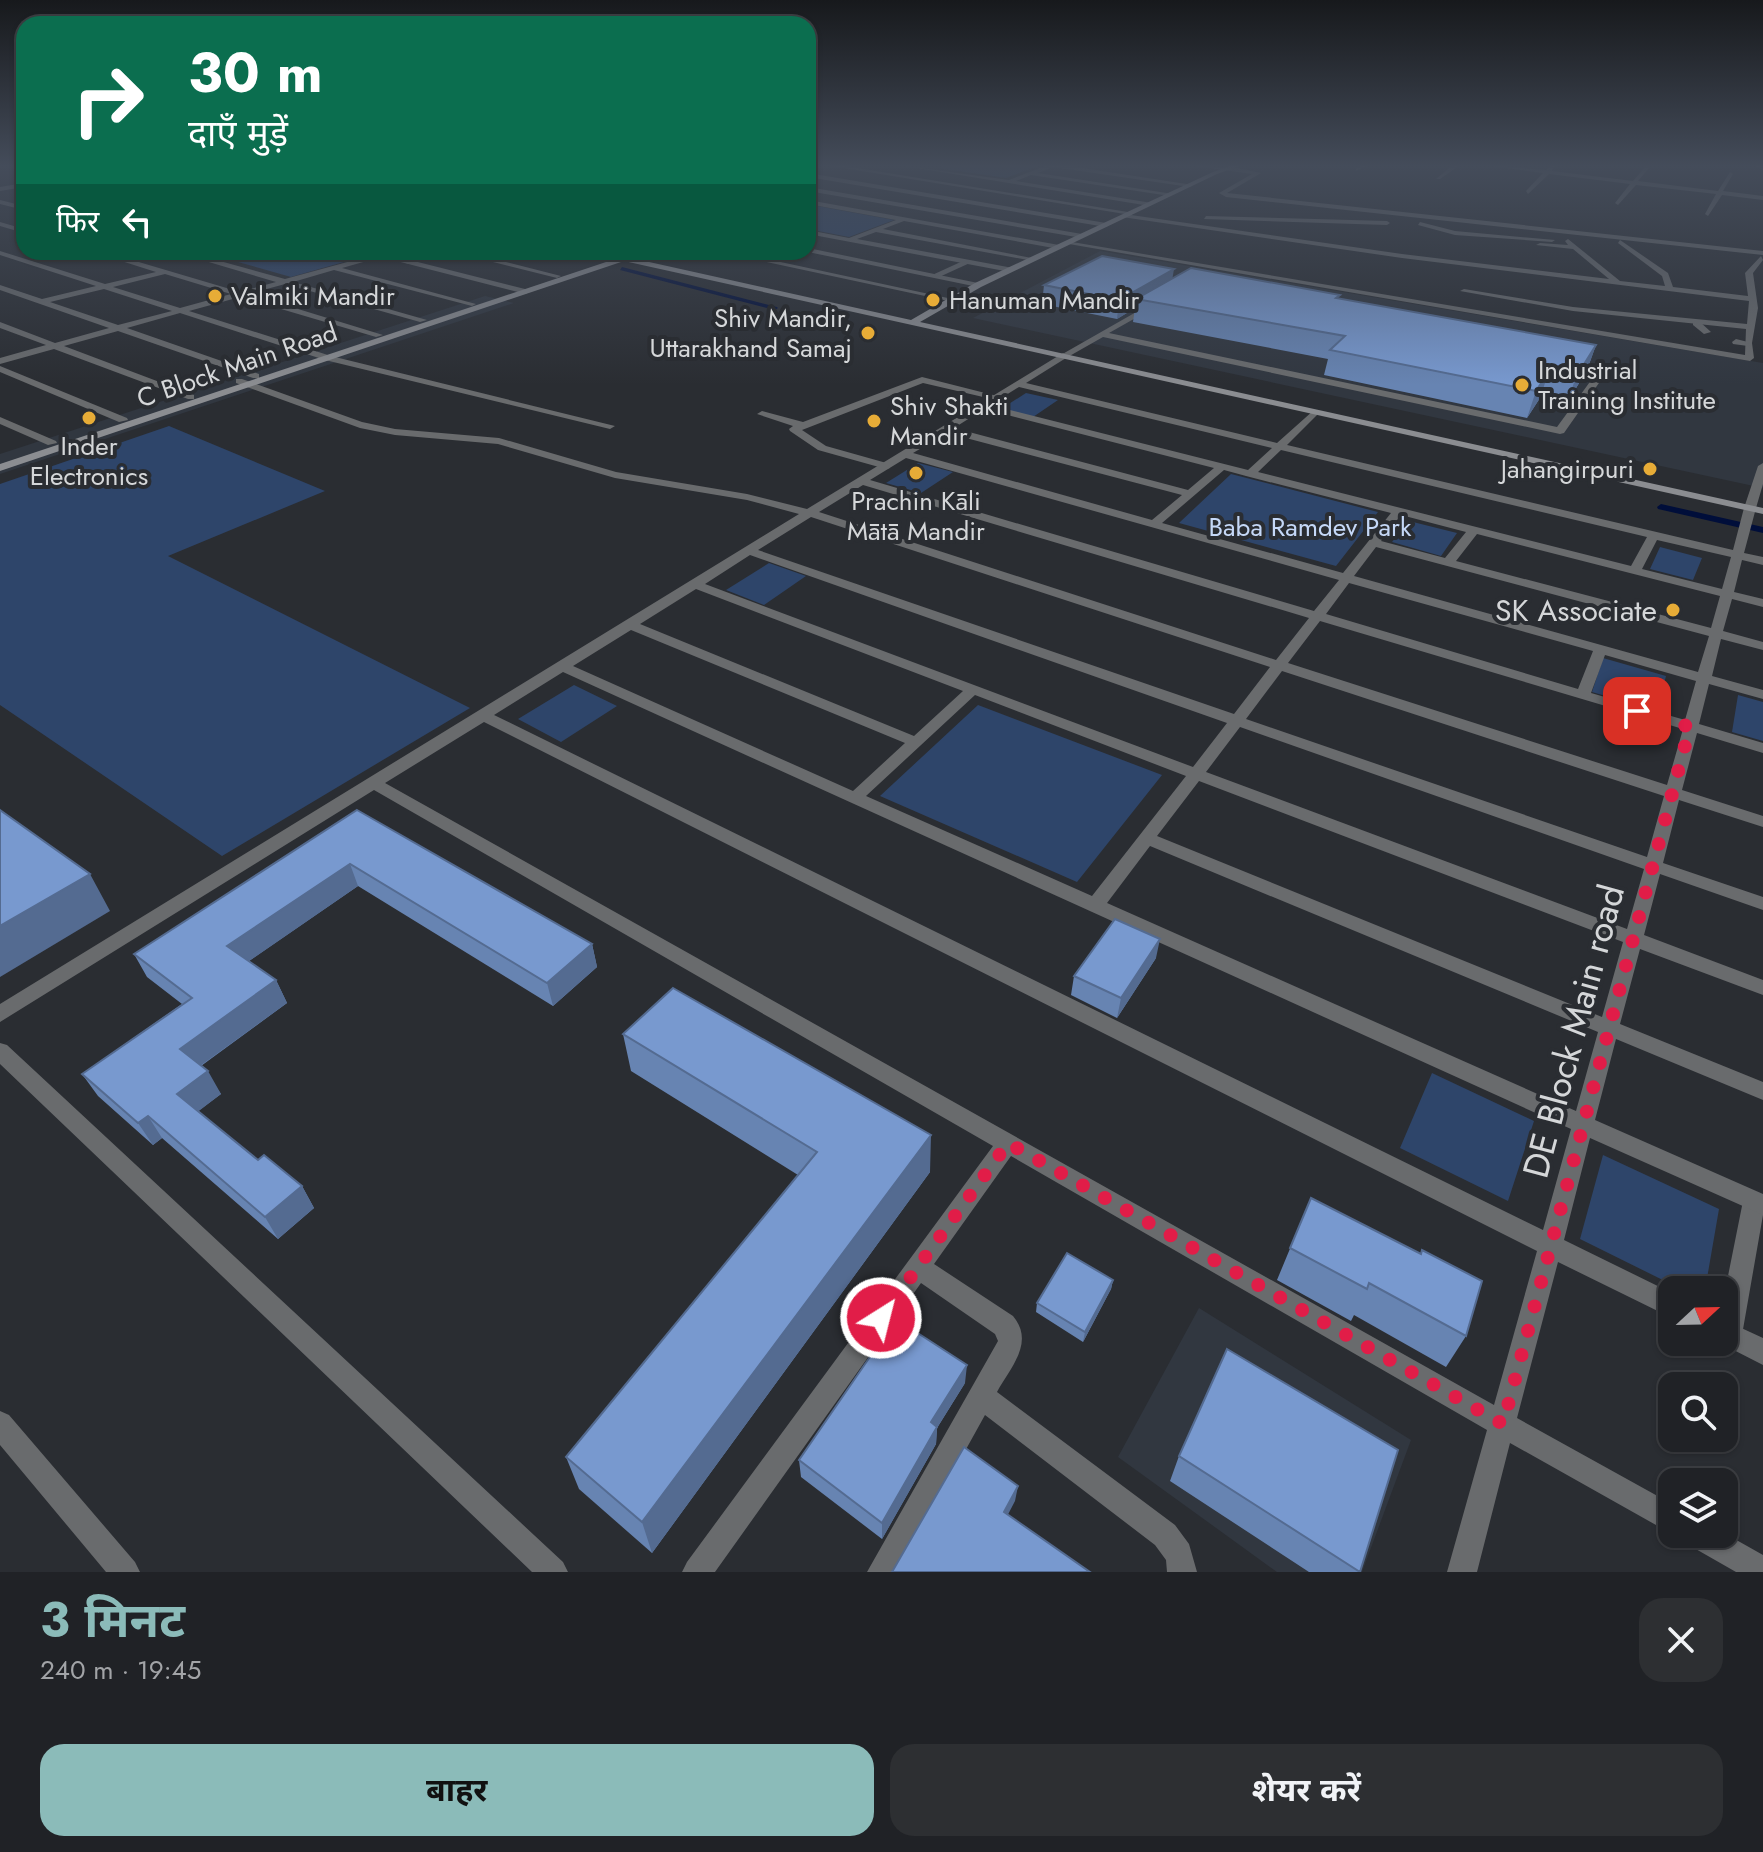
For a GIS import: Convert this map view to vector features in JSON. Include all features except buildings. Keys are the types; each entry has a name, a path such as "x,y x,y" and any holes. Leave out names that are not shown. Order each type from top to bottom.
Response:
{"street":[{"path":"841,238 1010,270"},
{"path":"849,240 853,238"},
{"path":"921,238 1033,259"},
{"path":"1021,238 1423,301 1750,358 1749,327 1754,308 1749,273 1762,256"},
{"path":"912,323 978,285 1077,238"},
{"path":"1278,238 1751,299"},
{"path":"1332,246 1337,238"},
{"path":"1457,238 1592,243"},
{"path":"1615,238 1762,256"},
{"path":"1366,251 1372,242"},
{"path":"1620,242 1665,275 1670,289"},
{"path":"1570,244 1618,283"},
{"path":"816,252 978,285"},
{"path":"0,256 16,255"},
{"path":"11,256 16,258"},
{"path":"24,260 324,356 610,426"},
{"path":"124,260 379,335"},
{"path":"208,260 423,320"},
{"path":"196,265 216,260"},
{"path":"0,361 362,260"},
{"path":"400,260 522,290"},
{"path":"393,266 415,260"},
{"path":"490,260 557,276"},
{"name":"C Block Main Road","path":"0,461 613,260"},
{"name":"C Block Main Road","path":"0,468 243,383 614,260"},
{"path":"629,260 1757,509"},
{"path":"762,260 953,300"},
{"path":"934,276 968,262"},
{"path":"334,268 472,304"},
{"path":"42,302 181,269"},
{"path":"362,275 378,271"},
{"path":"0,287 256,376"},
{"path":"1464,291 1573,309 1689,320 1717,327 1749,327"},
{"path":"1423,301 1427,293 1455,298"},
{"path":"0,1014 1017,384 1164,297"},
{"path":"1689,320 1707,332"},
{"path":"0,325 191,397"},
{"path":"1102,334 1560,431 1603,370"},
{"path":"1736,342 1748,343"},
{"path":"0,369 123,420"},
{"path":"886,466 822,448 794,429 922,380 996,397"},
{"path":"243,383 360,425 395,432 499,441 615,475 747,497 809,513 1763,822"},
{"path":"1017,384 1763,561"},
{"path":"982,406 1763,603"},
{"path":"1250,474 1314,413"},
{"path":"762,414 802,425"},
{"path":"0,420 52,443"},
{"path":"945,429 1190,494"},
{"path":"904,454 1763,695"},
{"name":"DE Block Main road","path":"1462,1572 1737,554 1757,509 1763,466"},
{"path":"1154,524 1222,467"},
{"path":"861,481 1763,748"},
{"path":"1096,904 1398,511"},
{"path":"1448,563 1474,530"},
{"path":"1635,570 1654,535"},
{"path":"1374,543 1763,646"},
{"path":"749,551 1763,904"},
{"path":"694,584 1763,988"},
{"path":"629,624 916,742"},
{"path":"1583,695 1600,650"},
{"path":"561,666 1759,1203 1738,1286"},
{"path":"856,797 973,689"},
{"path":"482,715 1658,1299"},
{"path":"373,783 1658,1512"},
{"path":"1146,838 1763,1091"},
{"path":"0,1051 553,1572"},
{"path":"697,1572 1008,1143"},
{"path":"882,1572 1010,1344 1011,1333 1004,1325 918,1267"},
{"path":"1738,1339 1763,1352"},
{"path":"981,1396 1165,1535 1179,1554 1182,1572"},
{"path":"0,1424 125,1572"},
{"path":"1722,1548 1763,1571"}],"shaded area":[{"name":"Industrial Training Institute","path":"1100,251 1763,363 1763,488 973,318"},
{"path":"485,296 514,303 0,474 0,454"},
{"path":"1199,1308 1411,1440 1362,1572 1277,1572 1118,1457"}],"green space":[{"path":"231,260 351,260 291,277"},
{"path":"1026,393 1058,400 1033,417 1001,409"},
{"path":"169,426 325,491 168,556 470,708 222,856 0,705 0,484"},
{"path":"918,463 953,472 921,493 886,483"},
{"name":"Baba Ramdev Park","path":"1231,474 1378,512 1336,566 1179,523"},
{"path":"1409,521 1457,533 1441,556 1392,542"},
{"path":"1660,547 1702,558 1693,580 1650,569"},
{"path":"769,563 806,576 764,605 726,590"},
{"path":"1603,658 1666,676 1657,711 1592,692"},
{"path":"574,685 617,706 561,742 518,719"},
{"path":"1738,695 1763,702 1763,741 1732,732"},
{"path":"978,705 1162,775 1077,882 880,796"},
{"path":"1432,1073 1534,1121 1508,1201 1400,1148"},
{"path":"1603,1155 1719,1209 1707,1276 1658,1278 1580,1239"}],"waterway":[{"path":"622,269 775,308"},
{"path":"1661,507 1763,530"}],"place":[{"name":"Valmiki Mandir","path":"215,296"},
{"name":"Hanuman Mandir","path":"933,300"},
{"name":"Shiv Mandir, Uttarakhand Samaj","path":"868,333"},
{"name":"Industrial Training Institute","path":"1522,385"},
{"name":"Inder Electronics","path":"89,418"},
{"name":"Shiv Shakti Mandir","path":"874,421"},
{"name":"Jahangirpuri","path":"1650,469"},
{"name":"Prachin Kāli Mātā Mandir","path":"916,473"},
{"name":"SK Associate","path":"1673,610"}],"route":[{"path":"881,1318 1008,1143 1503,1424 1690,727 1637,711"}]}
